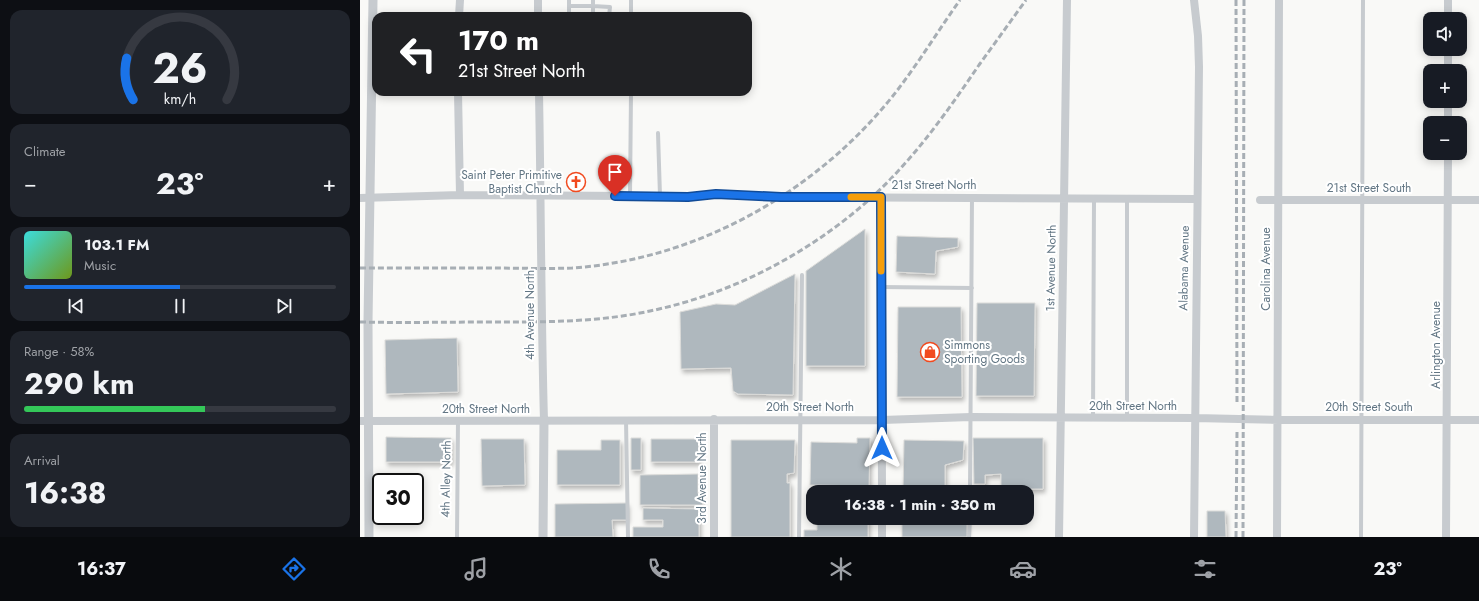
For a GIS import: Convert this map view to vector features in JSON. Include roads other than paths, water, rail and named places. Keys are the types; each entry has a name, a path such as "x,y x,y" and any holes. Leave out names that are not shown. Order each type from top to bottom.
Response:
{"street":[{"path":"373,0 373,12"},
{"path":"459,12 460,0"},
{"path":"538,0 538,12"},
{"name":"1st Avenue North","path":"1059,537 1067,0"},
{"name":"Alabama Avenue","path":"1194,0 1198,36 1199,67 1194,537"},
{"name":"Carolina Avenue","path":"1277,537 1279,0"},
{"path":"1448,0 1448,12"},
{"path":"369,537 364,421 368,322 372,96"},
{"path":"458,96 460,195"},
{"name":"4th Avenue North","path":"539,96 541,322 544,421 543,537"},
{"name":"Arlington Avenue","path":"1446,537 1448,419 1448,160"},
{"name":"21st Street North","path":"360,198 460,195 688,197 716,194 781,197 1197,199"},
{"path":"881,197 882,485"},
{"name":"21st Street South","path":"1260,200 1479,200"},
{"name":"20th Street North","path":"364,421 714,419 882,420 971,417 1259,419"},
{"name":"3rd Avenue North","path":"714,419 714,537"},
{"name":"20th Street South","path":"1259,419 1479,420"},
{"path":"882,525 882,537"}],"lane":[{"path":"569,0 569,12"},
{"path":"593,0 593,12"},
{"path":"631,0 631,12"},
{"path":"1362,537 1363,0"},
{"path":"569,6 610,7 609,12"},
{"path":"630,196 631,96"},
{"path":"658,133 660,196"},
{"path":"970,485 972,197"},
{"path":"1093,418 1094,198"},
{"path":"1127,199 1127,418"},
{"path":"799,537 802,275"},
{"path":"882,287 972,288"},
{"name":"4th Alley North","path":"457,537 458,420"},
{"path":"626,420 628,537"},
{"path":"969,537 970,525"}],"railway":[{"path":"360,268 572,268 616,263 660,252 702,238 742,219 781,197 817,171 851,141 892,97 960,0"},
{"path":"360,322 535,322 573,321 631,315 681,304 711,294 768,269 796,253 847,218 887,183 916,151 955,100 1026,0"},
{"path":"1236,0 1237,404"},
{"path":"1243,537 1244,0"},
{"path":"1236,537 1237,432"}],"place":[{"name":"Saint Peter Primitive Baptist Church","path":"576,182"},
{"name":"Simmons Sporting Goods","path":"930,352"}]}
